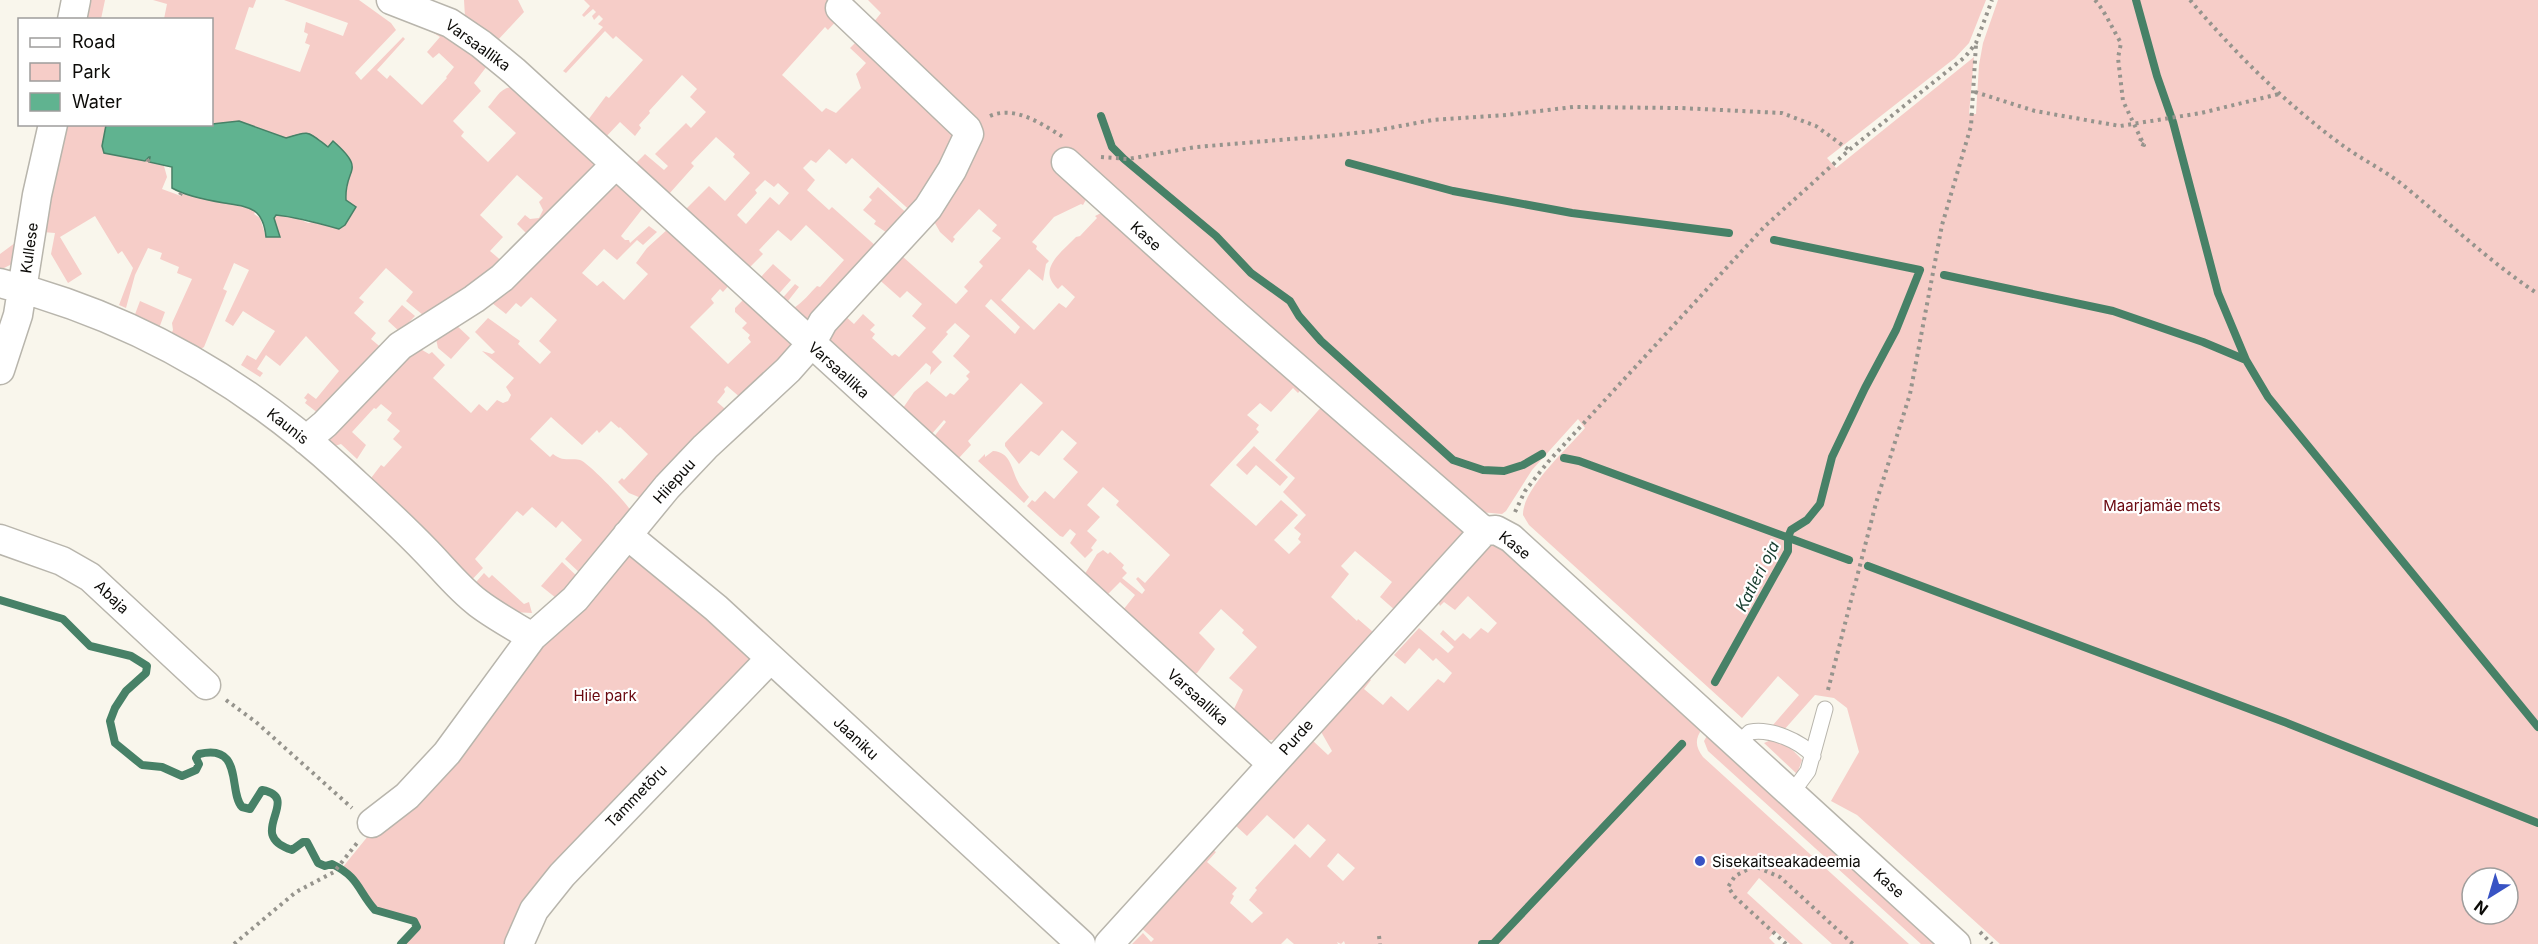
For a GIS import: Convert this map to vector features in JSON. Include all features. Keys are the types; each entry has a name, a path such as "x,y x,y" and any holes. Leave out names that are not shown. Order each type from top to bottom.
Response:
{"street":[{"path":"72,18 76,0"},
{"name":"Varsaallika","path":"391,0 438,17 455,13 615,165 1272,764"},
{"path":"840,8 967,129 969,134"},
{"name":"Kullese","path":"0,370 15,328 12,286 38,195 53,126"},
{"name":"Hiiepuu","path":"372,823 407,796 447,753 532,637 575,599 684,469 780,378 811,344 823,322 928,208 952,170 969,134"},
{"name":"Kase","path":"1066,162 1230,310 1492,531 1737,745 1956,944"},
{"path":"306,440 325,424 400,346 474,299 502,278 615,165"},
{"name":"Kaunis","path":"12,286 93,314 202,364 252,397 306,440 397,522 477,602 532,637"},
{"name":"Purde","path":"1108,944 1272,764 1492,531"},
{"name":"Jaaniku","path":"627,535 716,608 1081,944"},
{"name":"Abaja","path":"0,538 62,561 90,577 206,685"},
{"name":"Tammetõru","path":"519,944 534,910 561,875 770,659"}],"lane":[{"path":"1791,794 1805,777 1825,709"},
{"path":"1737,745 1750,732 1769,733 1796,743 1813,756"}],"path":[{"path":"1492,531 1515,517 1515,509 1525,491 1565,442 1764,227 1849,150 1965,57 1976,43 1992,0"},
{"path":"2095,0 2104,10 2112,31 2121,43 2118,58 2123,101 2141,139"},
{"path":"2190,0 2217,32 2280,94 2341,144 2404,186 2450,227 2536,292"},
{"path":"1825,709 1832,667 1876,503 1910,394 1942,225 1971,126 1975,92 1976,43"},
{"path":"1975,92 2035,111 2120,126 2135,126 2280,94"},
{"path":"1118,159 1196,147 1374,131 1432,120 1506,115 1573,107 1680,108 1782,113 1816,126 1849,150"},
{"path":"969,134 984,119 1001,112 1030,118 1058,134"},
{"path":"248,716 346,804 372,823"},
{"path":"234,944 297,891 334,872 343,862"},
{"path":"1786,944 1735,897 1728,887 1735,876 1754,866 1780,878 1853,944"},
{"path":"1379,936 1380,944"}],"green space":[{"path":"83,0 105,0 101,18 79,18"},
{"path":"153,0 256,0 253,8 249,7 235,49 300,72 310,45 305,43 308,34 304,32 306,22 343,36 348,23 284,0 359,0 391,23 396,30 355,73 361,80 403,37 405,39 377,70 387,79 390,75 422,105 454,67 439,53 433,58 427,52 440,37 432,32 438,29 487,66 474,83 481,91 453,121 464,132 461,136 488,162 516,133 488,107 501,91 513,87 597,164 533,240 517,224 525,215 530,219 539,218 543,210 539,202 543,198 517,175 480,215 503,237 490,251 504,263 429,320 406,301 413,292 386,268 359,298 364,302 354,313 376,333 371,339 384,350 323,417 305,403 307,400 304,398 308,393 316,399 339,371 306,336 280,366 266,355 257,369 263,373 260,377 241,365 247,355 256,360 275,331 243,311 233,326 225,321 249,270 234,263 223,289 227,291 204,347 199,350 169,338 173,330 172,323 192,279 177,273 179,267 160,259 162,253 148,248 135,275 126,308 119,305 133,268 122,251 118,254 95,216 60,237 82,274 68,283 51,254 55,233 42,232 61,126 120,126 145,155 172,161 178,192 172,188 171,167 164,166 167,177 162,189 181,196 184,192 229,194 256,211 254,214 260,218 266,237 279,237 274,218 276,215 290,215 308,223 346,204 350,166 343,152 333,141 328,147 213,124 213,18 164,18 167,4"},
{"path":"464,0 518,0 524,12 497,41 465,17"},
{"path":"584,0 828,0 826,2 841,16 828,30 825,27 782,75 822,112 826,108 836,113 861,88 856,74 866,63 850,48 859,39 960,133 915,215 852,158 846,164 829,149 816,163 811,160 803,168 815,180 807,190 829,210 832,207 877,247 810,322 779,302 795,284 799,287 788,301 794,308 817,286 820,287 844,260 806,225 791,241 778,230 759,250 763,254 748,269 682,213 709,186 725,201 750,173 733,157 735,154 716,137 691,163 694,166 669,194 631,168 645,154 664,170 668,166 655,154 686,123 691,128 706,112 690,97 697,89 682,75 649,111 650,113 639,125 641,128 635,136 620,122 603,140 588,120 606,96 609,98 643,60 616,36 613,39 605,31 566,73 563,71 603,27 598,24 603,19 599,15 594,20 592,16 596,12 593,9 584,17 582,15 590,6","holes":["765,180 774,187 778,183 789,193 779,205 770,197 746,224 737,215 757,193 755,190"]},
{"name":"Maarjamäe mets","path":"868,0 1986,0 1969,43 1955,58 1827,158 1836,168 1974,57 1969,114 1976,114 1979,65 1983,43 1998,0 2538,0 2538,944 2000,944 1857,815 1831,801 1859,752 1847,708 1834,698 1815,695 1783,731 1773,725 1799,695 1778,676 1742,718 1529,525 1523,515 1530,493 1585,428 1578,419 1532,470 1506,511 1502,514 1480,512 1088,196 1083,205 1054,217 1032,242 1049,261 1046,264 1043,281 1029,269 1001,300 1034,330 1059,303 1066,308 1075,297 1062,285 1058,289 1052,282 1050,268 1058,255 1097,218 1095,216 1105,211 1307,383 1298,393 1293,388 1271,412 1260,403 1247,415 1259,425 1256,429 1259,432 1210,485 1256,526 1281,500 1298,515 1274,540 1289,554 1301,542 1298,539 1301,534 1294,528 1306,515 1283,492 1295,478 1275,460 1323,405 1461,522 1465,535 1396,611 1380,597 1392,582 1355,551 1341,566 1349,574 1331,597 1373,632 1277,739 1270,740 1258,736 1233,711 1243,690 1229,678 1257,647 1242,633 1244,630 1221,609 1199,633 1215,649 1193,675 1123,610 1135,595 1120,582 1106,596 1083,577 1097,554 1103,550 1108,554 1110,552 1124,565 1122,568 1127,573 1122,578 1142,594 1145,590 1136,579 1138,577 1145,583 1170,555 1116,505 1119,501 1103,487 1087,505 1100,517 1087,531 1097,540 1091,548 1093,550 1085,558 1070,543 1076,534 1070,529 1063,537 1060,536 1027,506 1032,500 1035,502 1045,491 1054,499 1078,472 1063,459 1077,443 1062,430 1039,456 1031,451 1019,464 1005,446 1005,443 1043,403 1021,383 968,441 971,445 958,459 932,439 946,422 944,420 930,436 901,411 914,392 927,381 946,397 950,393 954,395 969,379 966,376 970,372 953,356 970,336 955,323 932,352 942,362 930,375 931,367 926,363 891,399 827,343 844,315 854,324 863,314 875,325 870,330 875,334 872,338 892,356 895,354 899,357 926,328 912,316 922,304 907,291 900,298 875,276 902,256 956,304 968,291 964,287 983,266 979,262 1001,238 992,231 997,225 979,209 953,237 955,239 952,243 940,232 932,218 974,145 873,23 881,13","holes":["991,299 1020,327 1015,334 985,306"]},
{"path":"615,181 643,208 621,236 630,243 649,226 657,232 643,245 637,240 617,260 604,249 582,273 597,286 603,281 624,300 648,274 636,263 647,248 669,228 730,284 723,292 720,289 711,299 714,303 690,327 728,364 751,342 748,338 750,335 742,328 747,323 735,312 735,308 745,298 794,344 742,399 727,386 724,389 725,392 717,402 731,414 641,498 629,493 618,482 622,478 624,480 648,454 620,427 611,421 599,433 597,430 582,445 551,417 530,439 550,457 553,454 560,458 580,460 592,468 633,514 582,575 565,559 582,540 562,521 556,528 532,507 523,516 517,511 475,559 483,568 467,585 368,482 381,465 384,467 402,447 393,439 400,431 387,420 392,413 381,404 376,409 374,408 352,432 366,445 357,459 341,444 335,446 327,440 417,347 429,354 432,352 445,365 433,378 471,413 479,404 487,411 497,400 503,403 508,401 511,395 506,387 514,378 482,351 492,354 495,352 475,332 488,318 520,341 518,344 540,364 551,352 539,341 557,320 531,297 521,307 516,303 506,314 492,303"},
{"path":"878,187 912,218 890,235 874,224 876,221 863,210 872,200 869,197"},
{"path":"19,240 12,264 0,270 0,254"},
{"path":"773,264 791,280 775,298 760,278"},
{"path":"140,301 165,312 158,331 134,317"},
{"path":"402,305 415,316 400,332 388,321"},
{"path":"455,324 470,338 451,359 438,348 436,339"},
{"path":"1254,446 1288,477 1280,486 1256,465 1247,475 1236,465"},
{"path":"993,451 1003,454 1009,461 1018,483 1029,497 1024,503 978,461 985,454 985,457"},
{"path":"1491,544 1502,547 1702,729 1697,743 1703,757 1909,944 1832,944 1759,878 1747,893 1803,944 1790,944 1775,931 1769,938 1775,944 1345,944 1344,941 1341,944 1337,942 1338,944 1294,944 1287,938 1281,944 1132,944 1143,933 1151,942 1154,939 1140,927 1211,849 1216,852 1207,862 1237,888 1232,894 1234,896 1230,903 1252,923 1263,913 1249,900 1257,890 1255,888 1295,844 1310,858 1326,840 1308,824 1294,839 1267,815 1247,836 1236,826 1311,739 1328,755 1332,751 1320,730 1367,677 1371,680 1364,689 1383,705 1391,696 1408,711 1438,679 1444,683 1452,673 1436,658 1433,661 1419,648 1405,664 1394,655 1419,628 1448,653 1454,647 1440,634 1443,630 1455,641 1463,633 1470,639 1481,628 1488,633 1497,623 1468,596 1455,610 1444,602 1440,606 1437,599","holes":["1338,853 1355,868 1343,881 1327,866"]},
{"name":"Hiie park","path":"628,554 636,555 752,658 508,944 401,944 416,927 414,921 375,910 355,880 342,868 481,708"},
{"path":"562,562 580,579 556,598 541,586"},
{"path":"484,573 489,578 492,575 524,604 529,602 532,613 513,612 470,589"},
{"path":"1708,734 1938,944 1921,944 1708,751 1704,741"},
{"path":"1771,740 1788,747 1802,760 1797,774 1764,743"}],"water":[{"path":"239,121 286,138 304,133 328,147 333,141 344,151 352,165 346,189 346,200 356,207 345,225 339,229 276,215 274,218 280,237 266,237 262,220 253,210 210,201 178,191 172,188 172,167 149,162 150,157 145,161 104,153 102,146 106,126 213,126 213,124"}],"waterway":[{"path":"2136,0 2157,76 2173,122 2218,293 2246,360"},
{"path":"1101,116 1112,147 1124,159 1216,236 1251,273 1290,301 1299,316 1321,341 1453,460 1483,470 1504,471 1523,465 1542,454"},
{"path":"1349,163 1453,191 1572,213 1729,233"},
{"name":"Katleri oja","path":"1715,682 1788,551 1788,537 1791,530 1807,520 1820,504 1832,457 1896,330 1920,270 1774,240"},
{"path":"1944,275 2113,311 2203,342 2246,360 2268,397 2538,727"},
{"path":"1564,458 1579,461 1849,560"},
{"path":"1868,566 2287,723 2538,823"},
{"path":"0,600 63,619 90,646 131,656 147,666 146,673 126,691 115,708 110,721 115,743 142,765 162,767 182,776 196,770 199,764 196,758 199,754 213,753 223,756 229,762 238,800 242,807 250,809 262,790 273,794 278,801 272,827 273,835 278,843 292,850 303,842 307,842 318,863 325,866 332,864 348,874 375,910 414,921 417,927 401,944"},
{"name":"Katleri oja","path":"1482,944 1493,944 1682,744"}],"place":[{"name":"Sisekaitseakadeemia","path":"1700,861"}]}
